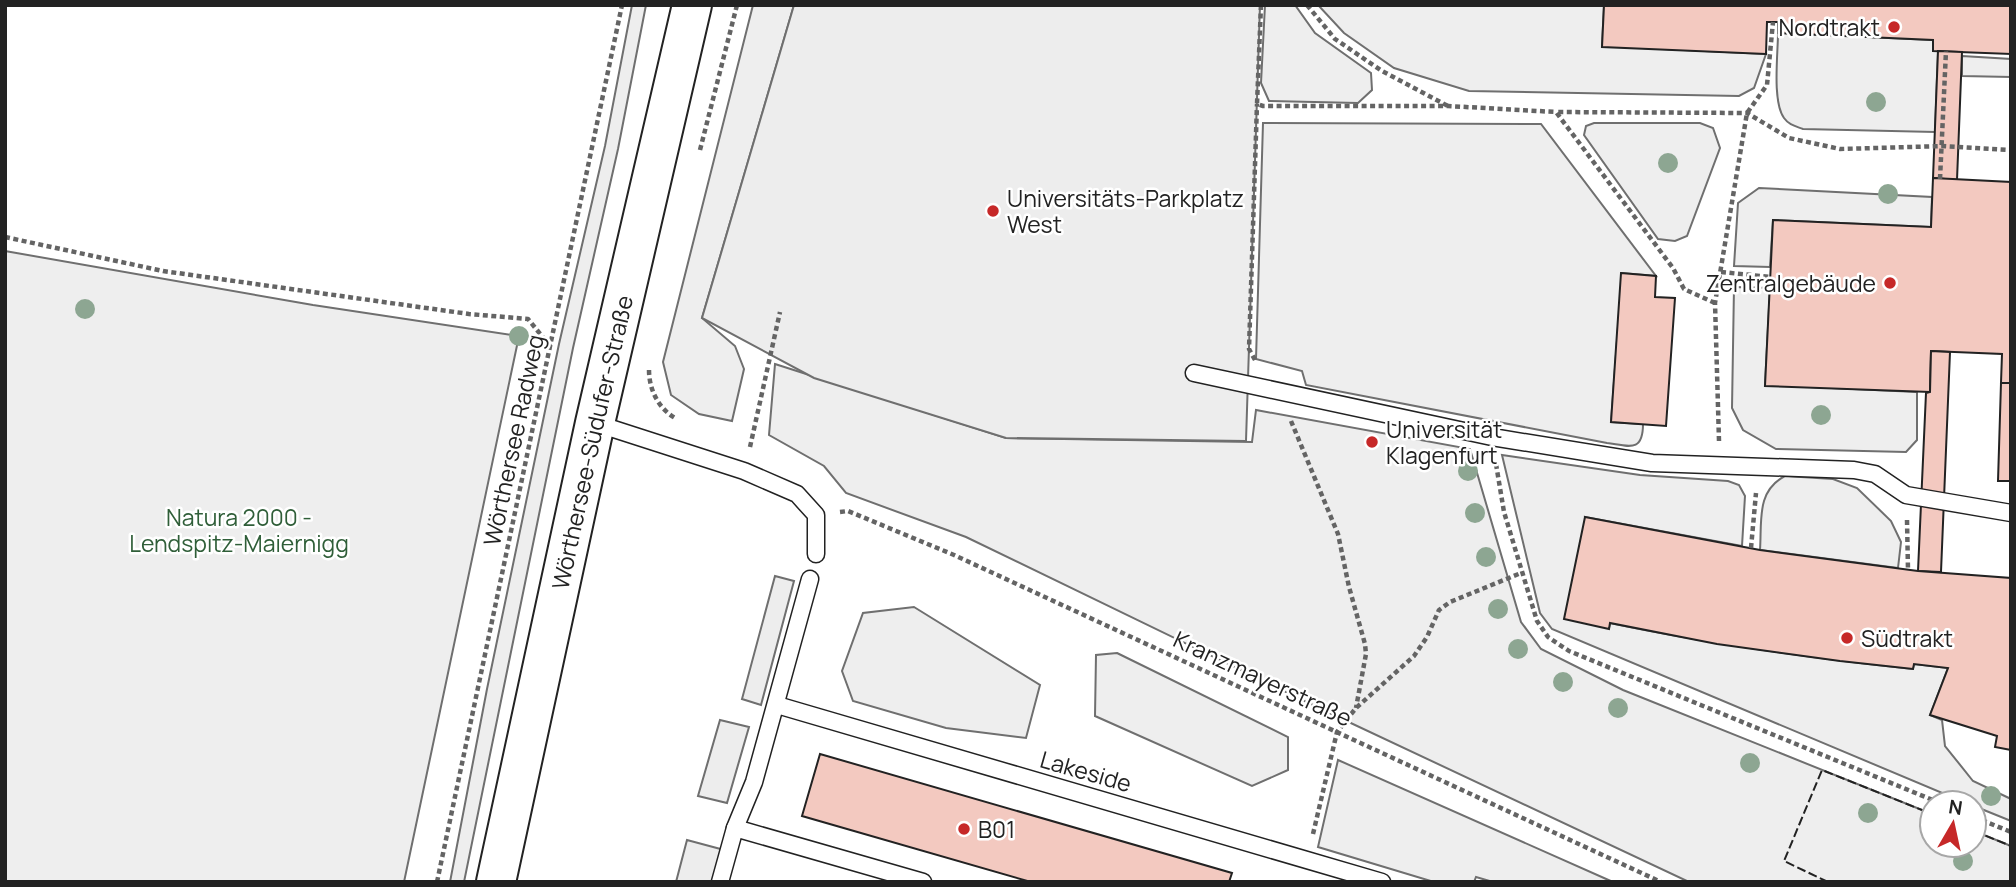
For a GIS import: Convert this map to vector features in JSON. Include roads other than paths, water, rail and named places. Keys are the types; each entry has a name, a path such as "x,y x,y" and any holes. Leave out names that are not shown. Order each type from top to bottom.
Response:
{"main road":[{"name":"Wörthersee-Südufer-Straße","path":"496,882 595,423 692,5"}],"lane":[{"path":"1194,373 1492,437 1652,463 1854,470 1875,474 1906,495 2011,513"},
{"path":"595,423 744,471 797,494 816,515 816,554"},
{"path":"720,882 735,828 754,782 777,705 810,579"},
{"name":"Lakeside","path":"777,705 1382,882"},
{"path":"735,828 923,882"}],"place":[{"name":"Nordtrakt","path":"1894,27"},
{"name":"Universitäts-Parkplatz West","path":"993,211"},
{"name":"Zentralgebäude","path":"1890,283"},
{"name":"Universität Klagenfurt","path":"1372,442"},
{"name":"Südtrakt","path":"1847,638"},
{"name":"B01","path":"964,829"}],"park label":[{"name":"Natura 2000 - Lendspitz-Maiernigg","path":"239,530"}]}
